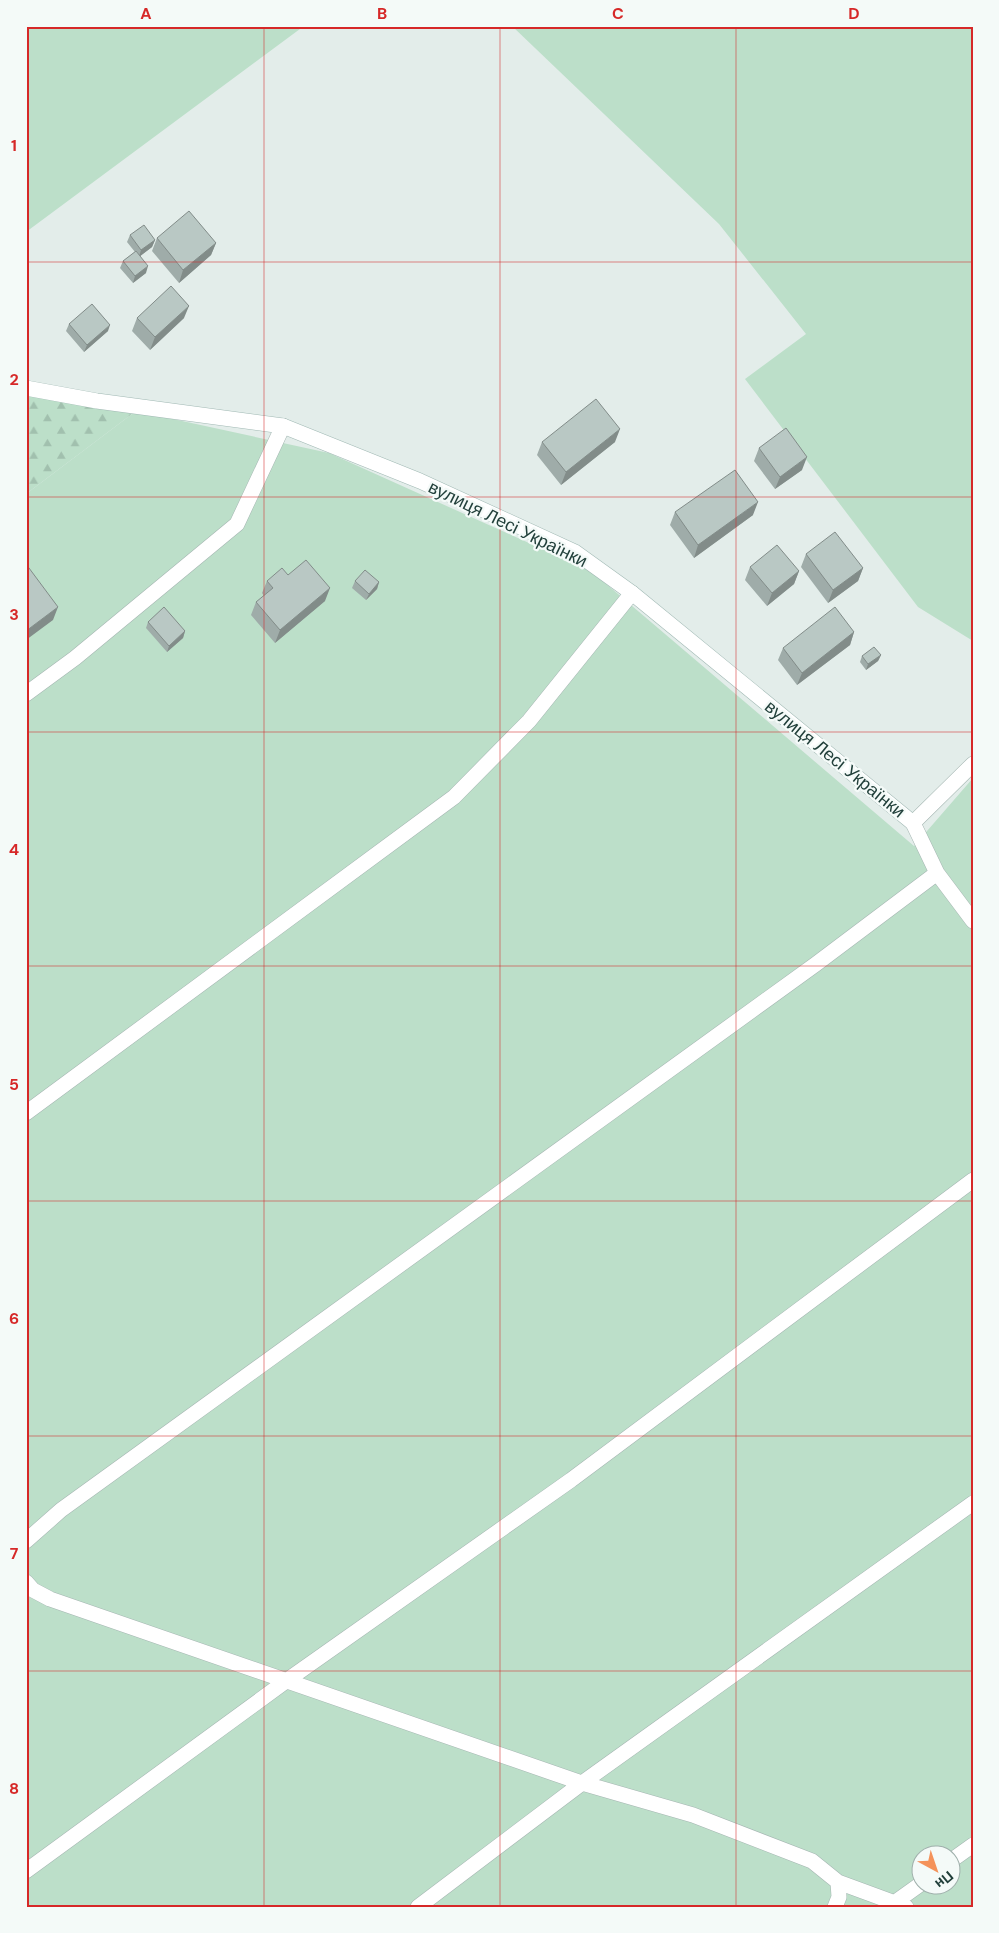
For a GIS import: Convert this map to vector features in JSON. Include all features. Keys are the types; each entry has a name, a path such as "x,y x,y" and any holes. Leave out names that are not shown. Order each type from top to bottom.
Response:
{"street":[{"name":"вулиця Лесі Українки","path":"26,388 97,401 283,426 420,481 575,552 632,593 913,823"},
{"path":"26,694 75,658 236,524 283,426"},
{"path":"26,1113 454,797 529,721 632,593"},
{"path":"973,764 913,823 936,873 973,922"},
{"path":"26,1541 62,1510 800,976 936,873"},
{"path":"26,1871 286,1681 571,1480 973,1180"},
{"path":"418,1907 582,1783 973,1503"},
{"path":"26,1582 33,1590 50,1599 582,1783 693,1815 812,1861 838,1882 900,1905 912,1893"},
{"path":"962,1853 973,1845"},
{"path":"835,1907 840,1897 838,1882"}],"green space":[{"path":"26,26 304,26 26,232"},
{"path":"512,26 973,26 973,641 918,607 745,379 806,334 719,224"},
{"path":"26,390 136,411 26,494"},
{"path":"136,411 329,453 591,571 914,846 973,778 973,1907 26,1907 26,494"}],"building":[{"path":"189,211 216,243 183,270 157,238"},
{"path":"144,225 155,240 141,250 130,235"},
{"path":"136,251 148,266 135,276 123,261"},
{"path":"171,286 189,306 155,337 137,318"},
{"path":"92,304 110,325 87,345 69,324"},
{"path":"596,399 620,429 566,472 542,442"},
{"path":"786,428 807,457 780,477 759,448"},
{"path":"735,470 758,502 698,545 675,512"},
{"path":"835,532 863,568 833,590 806,554"},
{"path":"777,545 799,571 772,593 750,567"},
{"path":"306,560 330,588 280,630 256,602 273,588 267,581 282,568 288,575"},
{"path":"26,564 58,607 26,631"},
{"path":"365,570 379,582 369,594 355,581"},
{"path":"164,607 185,631 169,646 148,622"},
{"path":"835,607 854,632 802,673 783,648"},
{"path":"874,647 881,655 868,664 862,656"}]}
